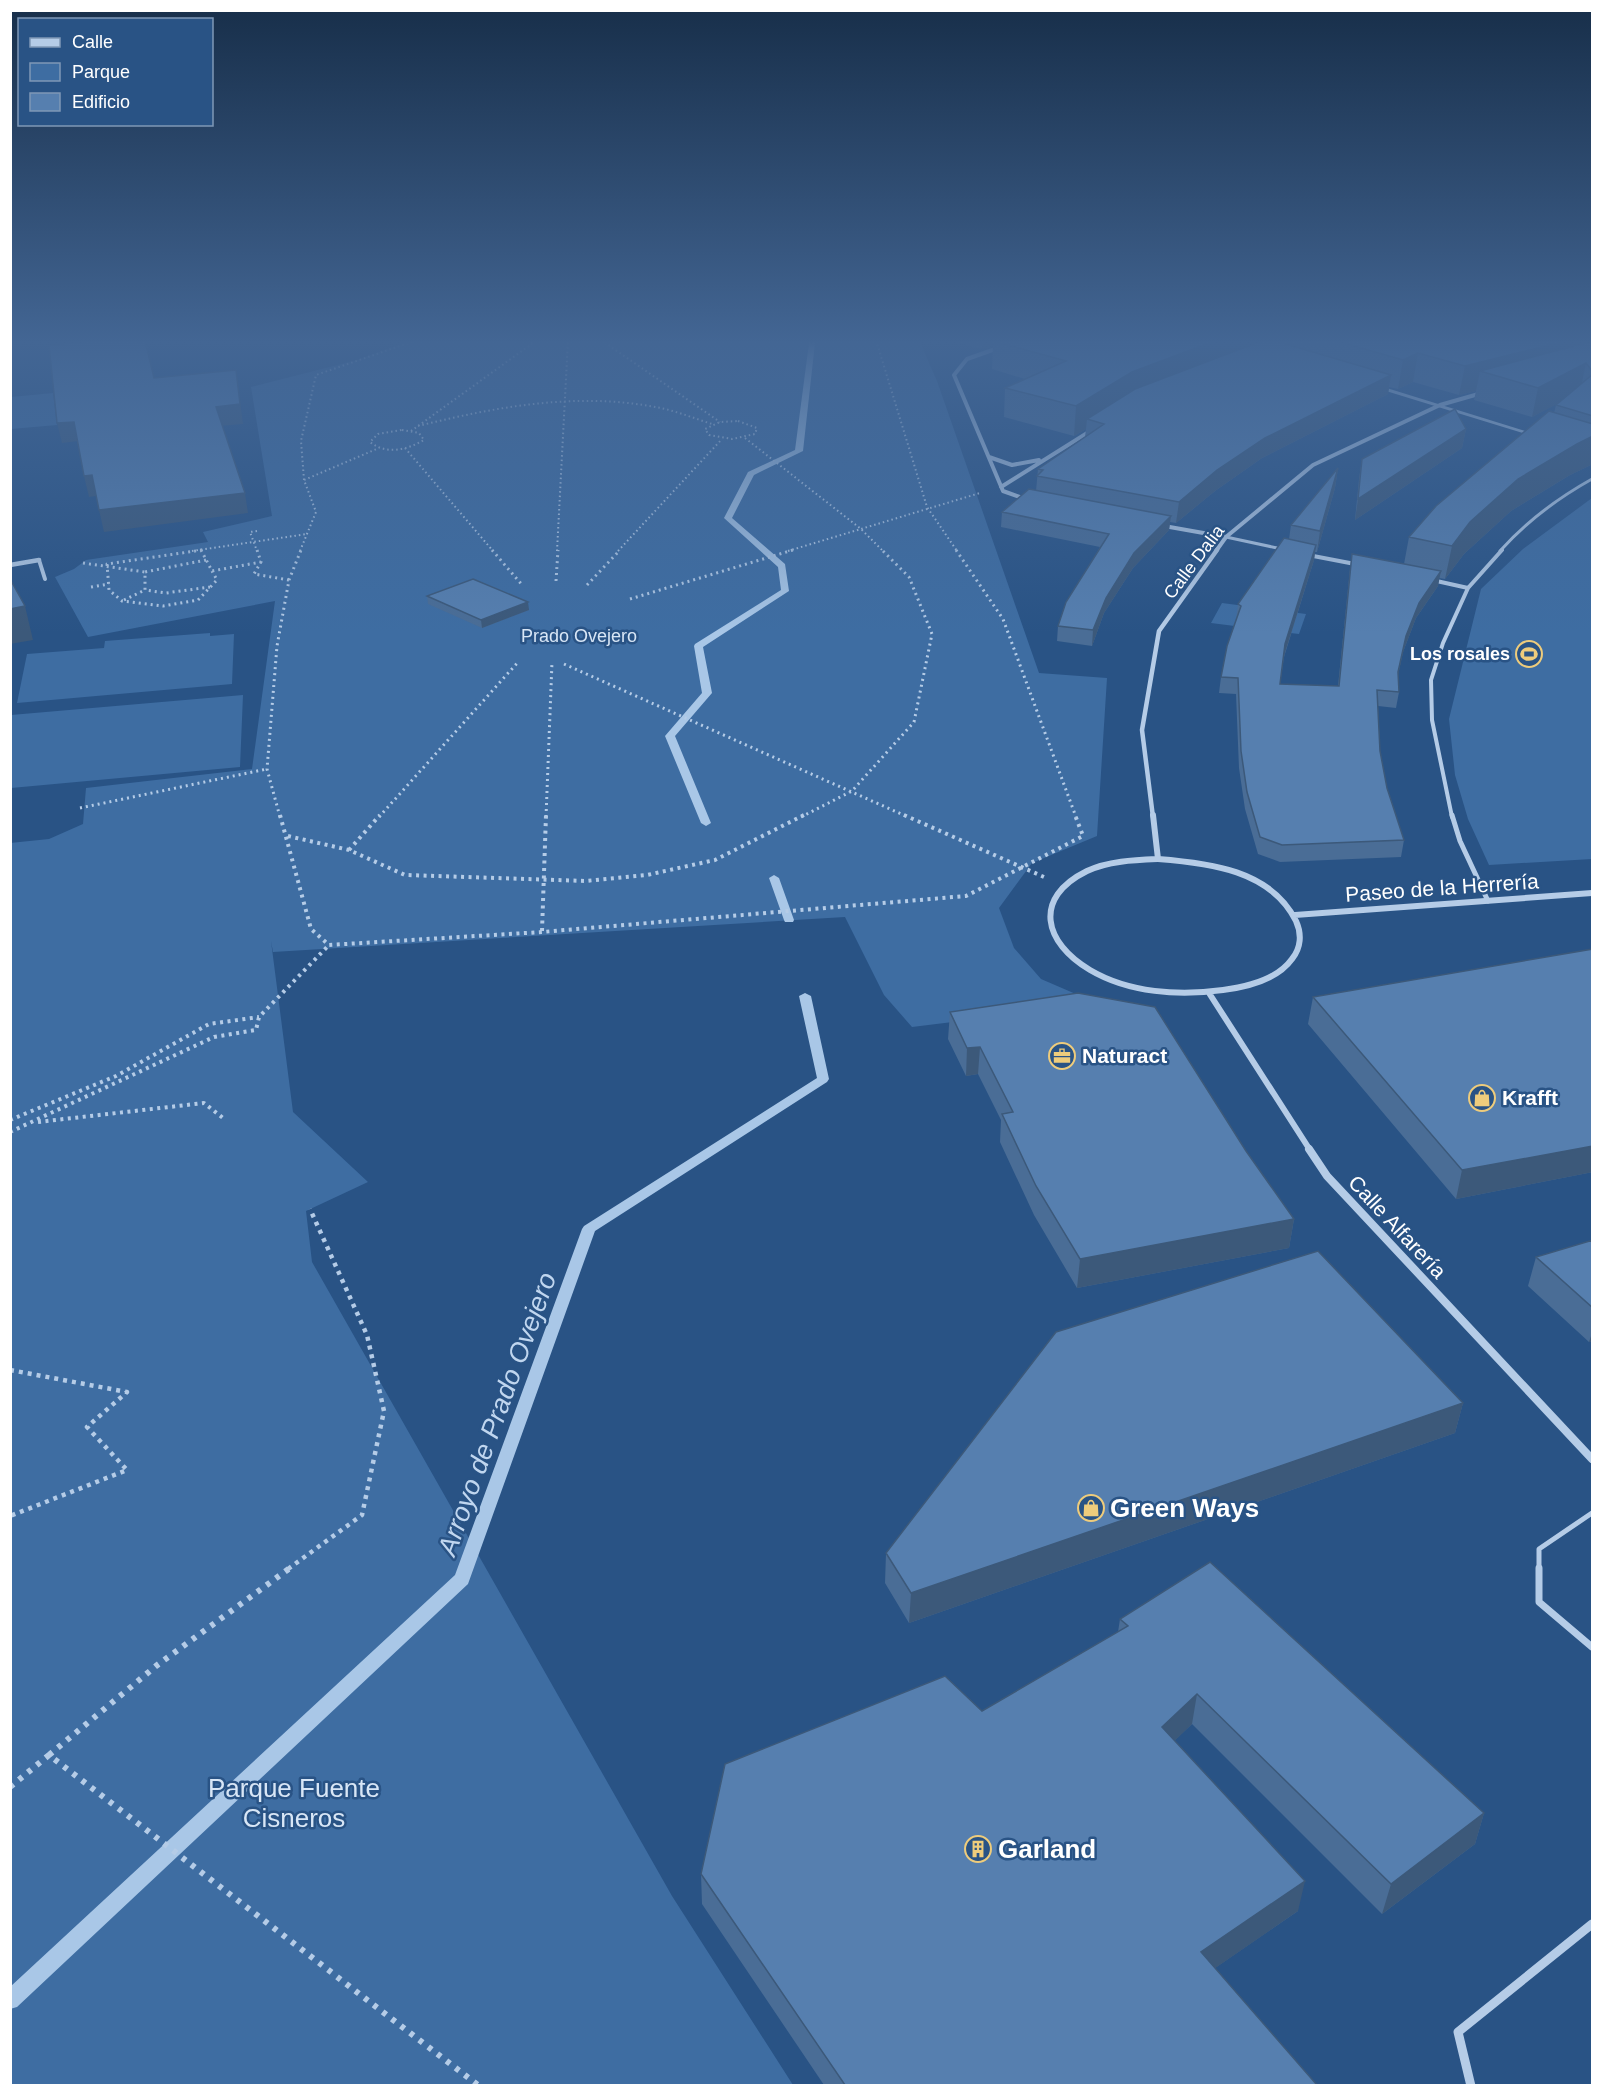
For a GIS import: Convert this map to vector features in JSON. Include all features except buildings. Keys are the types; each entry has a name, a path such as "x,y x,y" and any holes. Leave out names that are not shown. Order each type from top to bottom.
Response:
{"street":[{"path":"980,438 1006,494 1035,501"},
{"path":"1001,487 1080,438"},
{"name":"Calle Dalia","path":"1158,859 1142,730 1160,631 1226,537 1313,465 1371,438"},
{"path":"1544,438 1551,440"},
{"path":"988,457 1005,464 1020,465 1056,453"},
{"path":"1488,901 1453,819 1432,720 1431,680 1443,643 1468,588 1513,537 1563,495 1593,479"},
{"path":"1158,524 1283,549"},
{"path":"1306,554 1364,566"},
{"path":"10,566 39,560"},
{"path":"1422,578 1468,588"},
{"path":"1158,859 1215,866 1242,874 1274,892 1295,915 1301,936 1295,956 1276,974 1247,987 1209,993 1171,993 1134,987 1100,975 1073,959 1055,941 1048,921 1051,903 1064,886 1088,871 1120,862 1158,859"},
{"name":"Paseo de la Herrería","path":"1295,915 1593,893"},
{"name":"Calle Alfarería","path":"1209,993 1327,1176 1577,1445 1593,1459"},
{"path":"1471,2085 1458,2032 1593,1924"}],"lane":[{"path":"39,560 45,579"},
{"path":"1593,1513 1539,1550 1539,1602 1593,1647"}],"path":[{"path":"302,438 304,480 316,513 289,580 277,646 267,768 311,929 329,945"},
{"path":"374,438 370,442 379,448"},
{"path":"304,480 379,448 405,448 424,440 423,438"},
{"path":"556,581 564,438"},
{"path":"287,836 349,850 405,875 585,880 646,875 716,860 852,791 914,722 932,634 909,577 861,530 746,438 718,438"},
{"path":"10,1132 214,1037 256,1030 259,1017 329,945 542,932 966,896 1020,866 1083,836 1003,619 927,507 906,438"},
{"path":"587,585 722,439"},
{"path":"405,448 523,586"},
{"path":"630,599 861,530 927,507 1001,487"},
{"path":"257,531 250,532 256,542 261,562 255,574 289,580"},
{"path":"107,564 307,534"},
{"path":"107,564 110,590 122,601 163,606 198,600 217,579 201,550"},
{"path":"83,563 107,564 145,572 206,560"},
{"path":"212,571 261,562"},
{"path":"145,572 145,590"},
{"path":"91,587 109,584"},
{"path":"122,601 145,590 166,593 210,587"},
{"path":"349,850 519,661"},
{"path":"542,932 552,662"},
{"path":"564,664 1064,886"},
{"path":"80,808 267,768"},
{"path":"10,1120 116,1076 209,1024 259,1017"},
{"path":"35,1122 204,1103 223,1118"},
{"path":"10,1787 156,1666 362,1515 384,1411 367,1335 310,1209"},
{"path":"10,1370 127,1392 87,1427 127,1470 10,1516"},
{"path":"48,1755 479,2085"}],"green space":[{"path":"259,438 957,438 1039,673 1107,678 1097,836 1032,863 999,908 1014,948 1041,979 1099,1004 912,1027 884,995 845,917 273,952 271,941 293,1112 368,1182 306,1211 312,1262 672,1896 793,2085 11,2085 10,843 49,839 83,824 86,788 252,769 275,601 88,637 55,577 74,569 86,560 208,542 203,532 272,516"},
{"name":"Los rosales","path":"1592,498 1592,859 1489,865 1468,819 1455,775 1449,719 1481,589 1523,549"},
{"path":"1222,603 1306,614 1299,634 1211,623"},
{"path":"210,633 210,636 234,634 232,684 17,703 27,654 104,648 105,641"},
{"path":"243,695 240,767 11,788 11,715"}],"waterway":[{"name":"Arroyo de Prado Ovejero","path":"706,823 670,736 707,693 698,646 785,591 782,566 728,518 751,474 799,451 801,438"},
{"name":"Arroyo de Prado Ovejero","path":"774,878 789,920"},
{"name":"Arroyo de Prado Ovejero","path":"10,2000 462,1579 589,1229 823,1079 805,996"}],"place":[{"name":"Los rosales","path":"1529,654"},
{"name":"Naturact","path":"1062,1056"},
{"name":"Krafft","path":"1482,1098"},
{"name":"Green Ways","path":"1091,1508"},
{"name":"Garland","path":"978,1849"}],"park label":[{"name":"Prado Ovejero","path":"579,636"},
{"name":"Parque Fuente Cisneros","path":"294,1803"}]}
